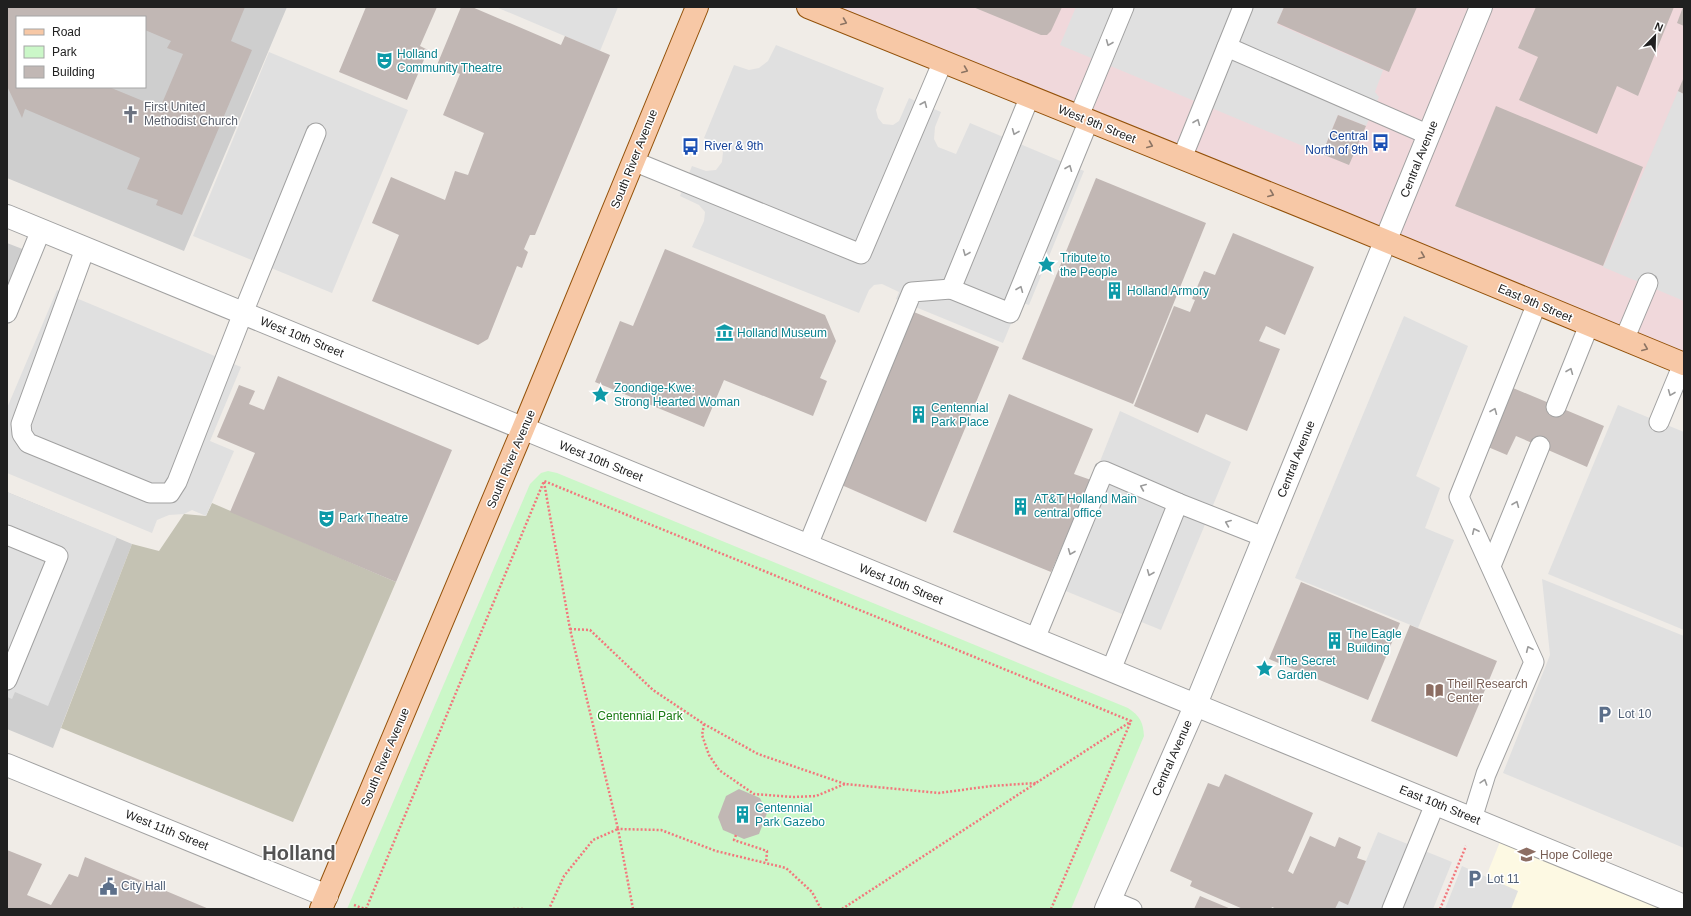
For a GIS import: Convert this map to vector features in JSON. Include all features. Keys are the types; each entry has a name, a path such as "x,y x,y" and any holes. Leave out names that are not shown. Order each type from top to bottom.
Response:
{"main road":[{"name":"South River Avenue","path":"324,903 523,429 697,7"},
{"name":"West 9th Street","path":"808,7 1386,241"},
{"name":"East 9th Street","path":"1386,241 1683,364"}],"street":[{"name":"Central Avenue","path":"1108,904 1196,704 1481,7"},
{"name":"West 10th Street","path":"7,216 1196,704"},
{"name":"East 10th Street","path":"1196,704 1684,906"},
{"name":"West 11th Street","path":"7,765 324,903"}],"lane":[{"path":"808,545 912,292 951,289 1010,314 1124,7"},
{"path":"1182,158 1243,7"},
{"path":"1227,47 1429,135"},
{"path":"633,161 860,254 943,61"},
{"path":"951,289 1030,96"},
{"path":"85,248 21,424 22,434 28,443 150,493 170,492 177,482 243,313 316,133"},
{"path":"7,313 41,230"},
{"path":"1624,340 1648,283"},
{"path":"1472,819 1486,774 1534,662 1459,497 1537,303"},
{"path":"1556,407 1589,325"},
{"path":"1660,422 1683,364"},
{"path":"1491,566 1540,446"},
{"path":"1035,639 1104,470 1178,503 1264,537"},
{"path":"1111,670 1178,503"},
{"path":"7,535 58,556 7,680"},
{"path":"1392,909 1435,804"},
{"path":"1108,904 1132,909"}],"path":[{"path":"544,481 570,629 618,829 633,909"},
{"path":"544,481 1131,721"},
{"path":"366,909 544,481"},
{"path":"570,629 590,630 653,690 704,724 758,754 845,784 940,792 991,786 1036,783"},
{"path":"842,909 1131,721"},
{"path":"1051,909 1131,721"},
{"path":"704,724 702,735 709,755 719,770 754,794 793,798 816,796 845,784"},
{"path":"1440,909 1470,836 1472,819"},
{"path":"548,909 564,876 593,840 618,829 661,830 716,852 786,868 812,892 821,909"},
{"path":"736,835 734,840 768,851 766,863"},
{"path":"513,909 524,909"}],"shaded area":[{"path":"7,7 287,7 184,251 7,178"},
{"path":"496,7 618,7 600,51"},
{"path":"808,7 1684,7 1684,364"},
{"path":"1076,7 1284,7 1277,24 1383,70 1375,92 1379,97 1366,126 1338,115 1322,154 1060,45"},
{"path":"776,45 884,88 876,110 878,118 883,124 893,125 899,121 909,98 941,112 935,127 934,139 938,147 956,154 970,123 1084,171 1029,305 1020,302 1003,343 896,299 899,292 882,284 874,285 869,290 859,313 692,247 704,221 705,212 699,205 680,196 692,166 706,171 716,170 722,162 723,152 719,144 704,138 734,65 749,70 759,68 768,61"},
{"path":"269,52 408,110 332,293 193,236"},
{"path":"1678,91 1684,94 1684,301 1603,267"},
{"path":"7,243 25,250 7,296"},
{"path":"57,290 241,367 210,441 234,451 206,516 192,510 184,514 169,515 157,520 152,533 7,473 7,408"},
{"path":"1404,316 1468,346 1416,476 1440,488 1425,528 1454,540 1418,628 1295,578"},
{"path":"1618,405 1684,432 1684,630 1548,574"},
{"path":"1120,411 1231,462 1161,630 1051,585"},
{"path":"7,492 132,544 53,748 7,729"},
{"path":"7,492 117,537 48,706 15,692 12,699 7,697"},
{"path":"212,503 396,582 293,822 61,728 132,544 159,551 184,514 206,516"},
{"name":"Lot 10","path":"1542,579 1684,636 1684,848 1503,773 1550,655"},
{"path":"1378,832 1452,862 1433,909 1335,909 1339,901 1348,904"},
{"name":"Hope College","path":"1504,832 1684,909 1473,909"},
{"name":"Lot 11","path":"1462,866 1518,891 1511,909 1445,909"}],"green space":[{"name":"Centennial Park","path":"548,471 557,473 1128,708 1132,711 1140,720 1143,727 1144,736 1071,909 347,909 530,484 541,473"}],"building":[{"name":"First United Methodist Church","path":"7,7 245,7 231,41 252,50 182,215 156,205 158,200 127,189 140,158 25,109 22,118 7,86"},
{"name":"Holland Community Theatre","path":"366,7 437,7 420,46 428,50 407,100 339,72"},
{"path":"461,7 472,7 561,45 565,36 610,55 535,235 530,235 524,249 528,252 522,268 517,266 488,339 478,345 372,301 399,235 372,223 391,177 445,200 455,171 468,175 484,133 443,115 460,74 437,65"},
{"path":"973,7 1062,7 1051,31 1047,35 1041,35"},
{"path":"1284,7 1417,7 1389,72 1277,23"},
{"path":"1536,7 1674,7 1638,96 1617,86 1597,134 1519,100 1538,57 1518,48"},
{"path":"1684,7 1684,26 1677,23"},
{"path":"1684,77 1684,94 1678,91"},
{"path":"1496,106 1643,167 1603,266 1455,206"},
{"path":"1338,115 1366,126 1349,165 1322,154"},
{"name":"Holland Armory","path":"1096,178 1206,223 1133,404 1022,359"},
{"path":"1233,233 1314,267 1285,335 1266,326 1259,341 1280,349 1247,431 1206,414 1198,433 1134,406 1174,306 1190,312 1195,300 1192,299 1204,271 1215,275"},
{"name":"Holland Museum","path":"665,249 825,315 836,341 820,378 827,381 813,416 724,380 704,427 595,382 620,321 633,326"},
{"name":"Centennial Park Place","path":"909,310 999,347 926,522 837,483"},
{"path":"278,376 452,450 396,582 230,512 255,453 217,437 239,385 255,391 249,404 264,410"},
{"path":"1513,388 1604,426 1587,467 1516,436 1507,455 1488,447"},
{"name":"AT&T Holland Main central office","path":"1009,394 1093,429 1074,474 1091,480 1051,572 953,532"},
{"name":"The Eagle Building","path":"1301,582 1400,623 1368,700 1269,659"},
{"name":"Theil Research Center","path":"1410,625 1497,661 1457,757 1371,721"},
{"path":"1225,774 1313,813 1288,871 1293,874 1310,836 1335,847 1339,837 1361,847 1357,858 1366,861 1348,905 1339,901 1335,909 1277,909 1272,907 1271,909 1243,909 1190,886 1192,881 1170,871 1208,783 1219,787"},
{"name":"Centennial Park Gazebo","path":"739,789 760,798 767,813 759,834 744,839 723,830 718,817 726,796"},
{"name":"City Hall","path":"7,850 42,864 27,895 51,905 69,874 78,877 85,857 209,909 7,909"},
{"path":"1200,896 1231,909 1194,909"}],"place":[{"name":"Holland Community Theatre","path":"384,61"},
{"name":"First United Methodist Church","path":"131,114"},
{"name":"Central North of 9th","path":"1381,143"},
{"name":"River & 9th","path":"691,146"},
{"name":"Tribute to the People","path":"1047,265"},
{"name":"Holland Armory","path":"1114,291"},
{"name":"Holland Museum","path":"724,333"},
{"name":"Zoondige-Kwe: Strong Hearted Woman","path":"601,395"},
{"name":"Centennial Park Place","path":"918,415"},
{"name":"AT&T Holland Main central office","path":"1021,506"},
{"name":"Park Theatre","path":"326,518"},
{"name":"The Eagle Building","path":"1334,641"},
{"name":"The Secret Garden","path":"1264,668"},
{"name":"Theil Research Center","path":"1434,691"},
{"name":"Lot 10","path":"1605,714"},
{"name":"Centennial Park Gazebo","path":"742,815"},
{"name":"Hope College","path":"1527,855"},
{"name":"Lot 11","path":"1474,879"},
{"name":"City Hall","path":"108,886"}],"district":[{"name":"Holland","path":"299,853"}]}
